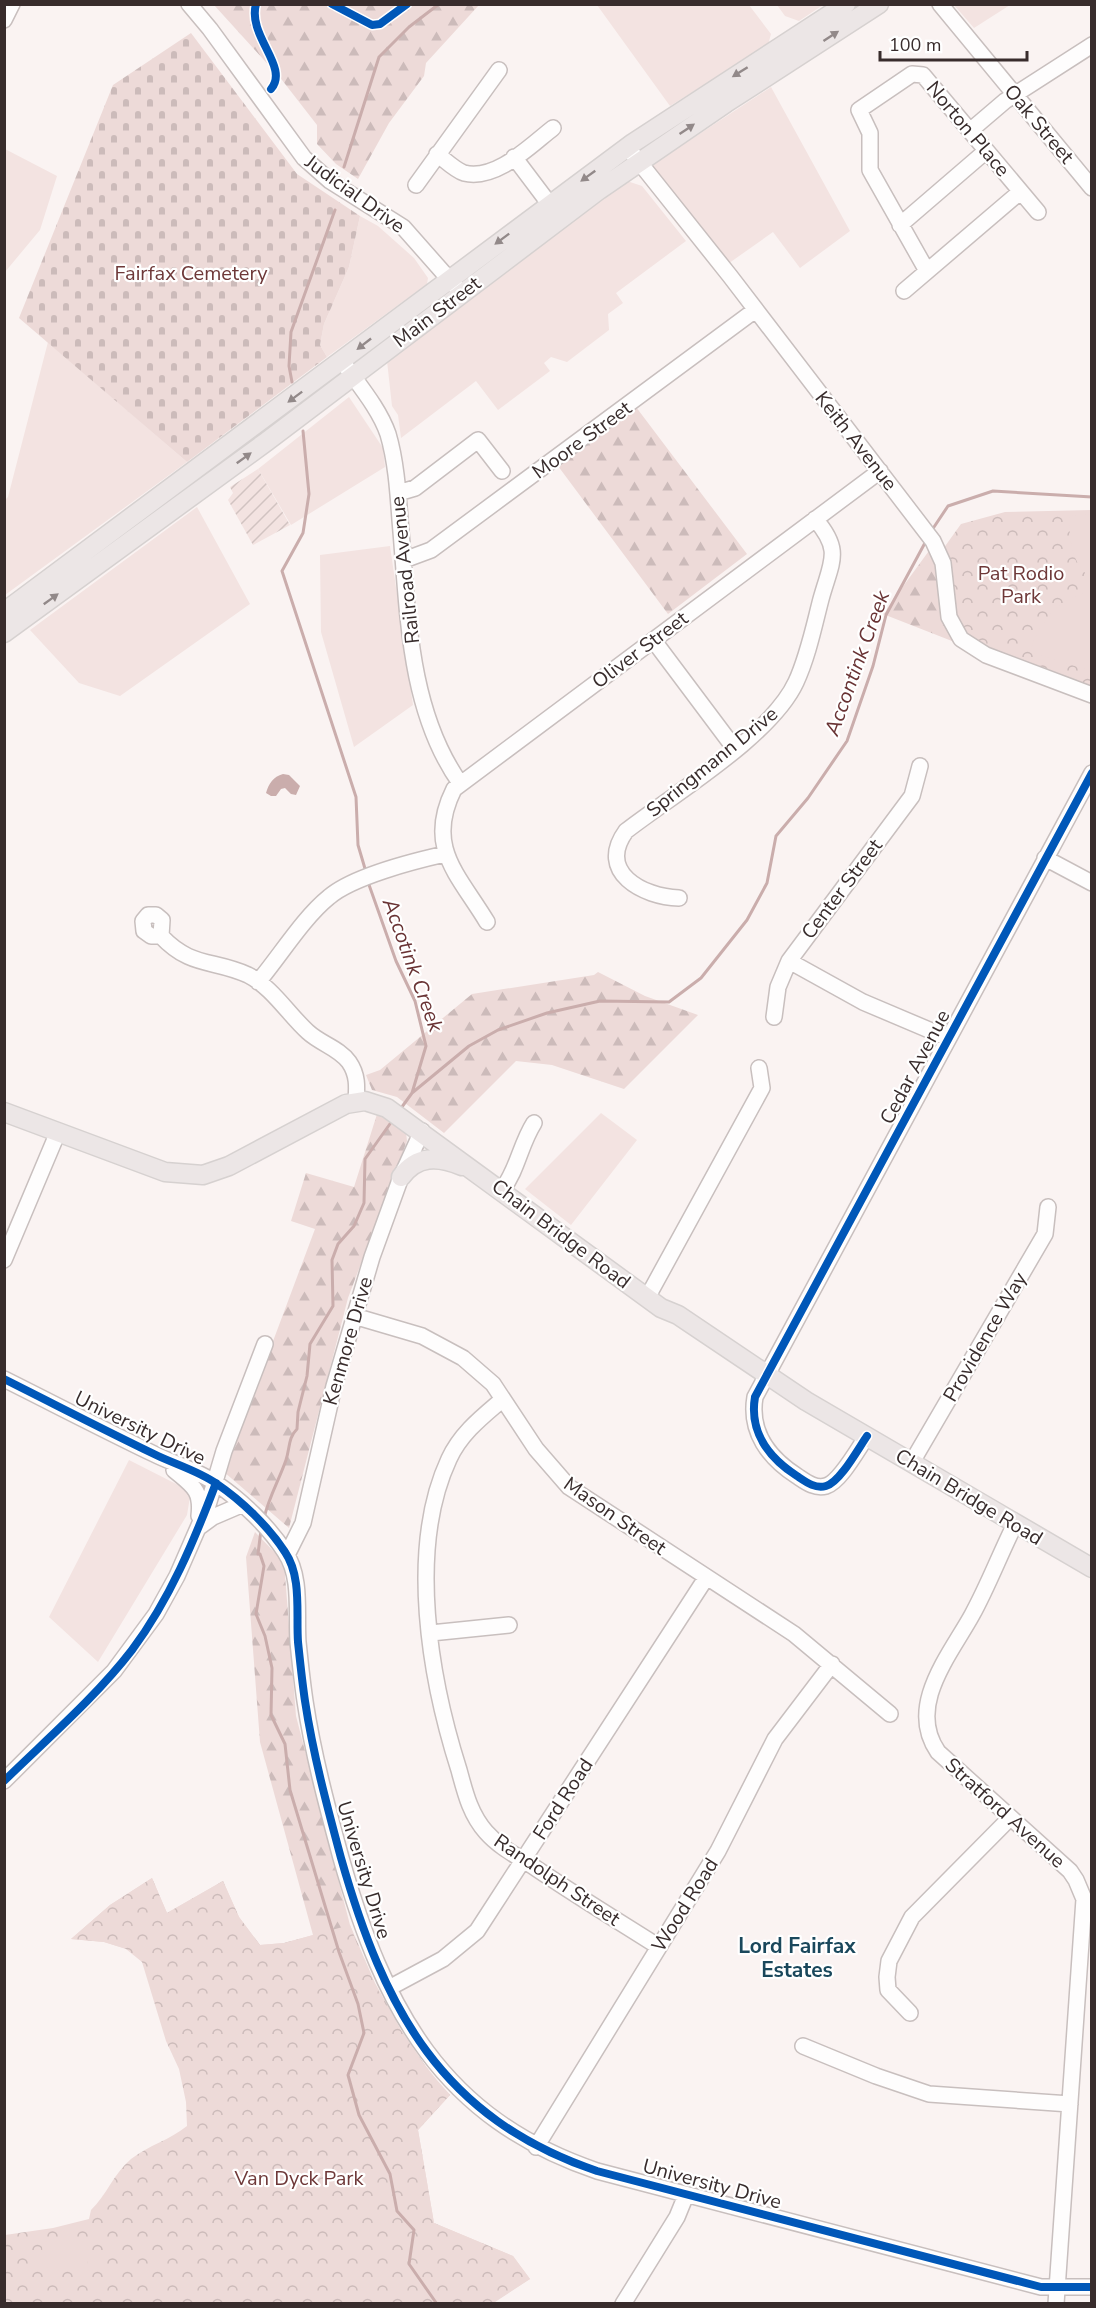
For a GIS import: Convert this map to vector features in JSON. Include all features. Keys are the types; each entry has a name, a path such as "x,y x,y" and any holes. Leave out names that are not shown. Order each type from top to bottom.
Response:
{"main road":[{"name":"Main Street","path":"347,369 449,279 549,204 627,147 846,4"},
{"name":"Main Street","path":"4,633 107,547 347,369 462,293 638,162 879,4"},
{"name":"Main Street","path":"4,612 107,547"},
{"name":"Chain Bridge Road","path":"356,1102 365,1101 387,1108 416,1127 647,1298 678,1315 767,1376 1092,1568"},
{"path":"4,1112 165,1172 203,1174 229,1166 332,1110 356,1102"},
{"path":"400,1177 414,1162 425,1159 448,1161 482,1175"}],"street":[{"path":"4,20 12,4"},
{"name":"Judicial Drive","path":"189,4 210,28 304,158 330,181 403,227 462,293"},
{"name":"Oak Street","path":"940,4 1092,188"},
{"path":"971,130 1015,96 1092,45"},
{"path":"416,185 500,70"},
{"name":"Norton Place","path":"927,272 870,170 870,133 859,110 912,74 923,75 1038,212"},
{"path":"437,154 462,172 480,175 514,157 553,128"},
{"name":"Keith Avenue","path":"627,147 880,471 940,555 949,617 961,639 986,655 1092,695"},
{"path":"900,225 986,151"},
{"path":"514,157 560,219"},
{"path":"904,291 1020,192"},
{"name":"Moore Street","path":"404,560 432,550 754,311"},
{"name":"Railroad Avenue","path":"347,369 374,407 388,434 398,493 408,617 419,681 433,730 450,770 460,783"},
{"path":"398,493 415,488 478,440 502,471"},
{"name":"Oliver Street","path":"445,854 441,832 442,816 454,789 460,783 880,471"},
{"name":"Springmann Drive","path":"679,898 660,897 634,885 619,868 617,848 626,831 735,749 773,716 789,695 802,668 833,551 830,537 815,519"},
{"path":"654,641 735,749"},
{"name":"Center Street","path":"774,1017 778,987 789,961 912,796 920,766"},
{"name":"Cedar Avenue","path":"867,1436 831,1484 818,1487 807,1483 773,1459 753,1418 755,1397 1092,772"},
{"path":"258,982 322,903 337,891 376,875 445,854 487,922"},
{"path":"1045,858 1092,884"},
{"path":"161,936 171,947 192,960 237,971 258,982 309,1033 345,1058 357,1079 356,1102"},
{"path":"789,961 863,1002 948,1038"},
{"path":"647,1298 762,1088 759,1068"},
{"path":"502,1190 515,1170 523,1143 534,1124"},
{"name":"Kenmore Drive","path":"287,1555 303,1523 334,1386 383,1222 416,1127"},
{"path":"4,1260 58,1132"},
{"name":"Providence Way","path":"912,1462 1045,1234 1048,1207"},
{"name":"Mason Street","path":"354,1316 422,1336 448,1348 477,1369 503,1399 536,1449 569,1487 794,1634 890,1714"},
{"path":"4,1781 96,1691 132,1649 177,1576 216,1483 224,1450 265,1344"},
{"name":"University Drive","path":"4,1379 216,1483 244,1507 287,1555 295,1573 299,1653 314,1750 359,1920 389,1988 418,2041 450,2082 491,2119 536,2147 597,2171 1041,2287 1057,2296 1092,2287"},
{"name":"Randolph Street","path":"503,1399 462,1438 439,1485 427,1550 431,1633 443,1714 470,1807 480,1824 496,1842 659,1947"},
{"path":"155,1455 195,1487 201,1501 198,1528"},
{"path":"198,1528 213,1517 244,1507"},
{"name":"Stratford Avenue","path":"1015,1524 970,1617 933,1685 925,1719 928,1736 938,1752 1070,1872 1080,1886 1084,1899 1057,2296"},
{"name":"Ford Road","path":"389,1988 443,1959 465,1942 486,1918 706,1578"},
{"path":"431,1633 509,1624"},
{"name":"Wood Road","path":"536,2147 718,1851 775,1739 832,1664"},
{"path":"910,2013 888,1990 887,1977 890,1961 912,1917 1010,1818"},
{"path":"803,2046 876,2076 929,2094 1070,2104"},
{"path":"623,2304 677,2217 686,2195"}],"shaded area":[{"path":"597,5 749,5 771,34 768,45 670,106"},
{"path":"777,5 823,5 799,21 785,16"},
{"path":"954,5 1010,5 974,28"},
{"path":"771,87 850,231 800,268 773,232 725,266 649,167"},
{"path":"5,149 57,176 40,230 5,272"},
{"path":"627,181 642,186 686,241 616,293 623,303 608,314 609,330 567,362 551,357 544,363 550,371 498,410 476,381 401,438 398,415 392,406 387,361"},
{"path":"360,216 378,226 414,258 428,278 427,284 327,357 320,345 324,324 349,267"},
{"path":"48,342 187,462 5,595 5,500 8,497"},
{"path":"349,397 383,448 385,467 291,525 258,469"},
{"path":"258,469 290,525 253,545 228,500 233,493 230,487"},
{"path":"197,507 250,604 120,696 79,683 30,630"},
{"path":"390,546 413,705 354,747 321,632 320,555"},
{"path":"283,774 289,775 300,786 296,795 291,794 285,788 281,789 276,796 266,793 272,781"},
{"path":"601,1113 637,1140 571,1225 525,1189"},
{"path":"129,1460 186,1489 190,1497 187,1515 98,1662 49,1617"}],"green space":[{"path":"214,5 479,5 426,63 424,76 389,123 358,179 336,164 317,144 317,125 282,80"},
{"name":"Fairfax Cemetery","path":"191,33 297,174 360,216 349,267 324,324 320,345 327,357 187,462 19,318 113,85"},
{"path":"636,407 747,554 668,614 558,466"},
{"name":"Pat Rodio Park","path":"1091,510 1091,691 975,644 958,624 943,549 961,524 1005,512"},
{"path":"1092,514 1091,578 1079,566 1075,558 1071,542 1070,516"},
{"path":"931,548 957,643 883,614"},
{"path":"1091,592 1091,671 1030,652 1045,621 1060,605 1069,599"},
{"path":"598,972 645,996 698,1015 624,1089 552,1065 516,1061 444,1133 397,1097 372,1090 366,1075 380,1070 472,994 594,975"},
{"path":"378,1111 406,1132 407,1141 348,1298 289,1528 224,1472 315,1229 291,1221 306,1173 354,1187"},
{"path":"255,1532 284,1562 296,1716 350,1925 375,1983 401,2030 431,2074 450,2095 418,2130 434,2223 513,2256 530,2279 492,2303 283,2034 127,1949 104,1942 71,1939 110,1905 152,1878 167,1913 223,1881 239,1917 260,1945 284,1943 313,1935 260,1742 246,1557"},
{"name":"Van Dyck Park","path":"152,1878 167,1913 223,1881 239,1917 260,1945 284,1943 350,1925 369,1971 392,2015 419,2057 450,2095 418,2130 434,2223 513,2256 530,2279 492,2304 5,2304 5,2235 53,2228 89,2219 91,2210 131,2159 187,2126 186,2102 179,2069 166,2041 142,1962 126,1949 104,1942 71,1939 110,1905"},
{"path":"87,2241 88,2267 43,2268 42,2242"}],"waterway":[{"name":"Accotink Creek","path":"344,167 379,57 409,27 439,4"},
{"name":"Accotink Creek","path":"292,382 289,366 291,332 335,210"},
{"name":"Accotink Creek","path":"303,431 309,494 303,533 282,571 356,797 358,845 366,872"},
{"name":"Accontink Creek","path":"932,530 948,506 993,491 1092,497"},
{"name":"Accontink Creek","path":"412,1093 469,1046 498,1030 547,1013 600,1001 669,1002 701,978 747,920 767,883 776,836 808,798 847,741 873,666 886,615 926,541"},
{"name":"Accotink Creek","path":"368,882 396,961 415,1001 426,1046 412,1093 399,1111"},
{"name":"Accotink Creek","path":"264,1518 286,1460 291,1440 297,1429 298,1412 307,1376 310,1344 333,1306 332,1260 338,1244 354,1226 364,1203 365,1159 392,1121"},
{"name":"Accotink Creek","path":"261,1530 258,1554 264,1566 256,1614 265,1636 272,1668 271,1715 285,1744 290,1790 339,1952 358,2004 364,2033 348,2075 359,2115 390,2174 397,2211 414,2230 409,2264 437,2304"}],"cycle path":[{"path":"256,4 257,28 275,71 275,80 271,89"},
{"path":"332,4 372,25 380,24 407,4"},
{"path":"867,1436 837,1478 826,1486 814,1486 787,1469 763,1443 755,1422 755,1397 1092,773"},
{"path":"4,1379 135,1445 210,1479 254,1515 285,1552 296,1584 298,1642 312,1741 341,1858 358,1913 377,1963 400,2009 427,2051 459,2088 497,2121 543,2149 597,2171 1041,2287 1092,2287"},
{"path":"4,1781 87,1701 118,1668 146,1631 180,1569 216,1483"}],"district":[{"name":"Lord Fairfax Estates","path":"797,1958"}]}
